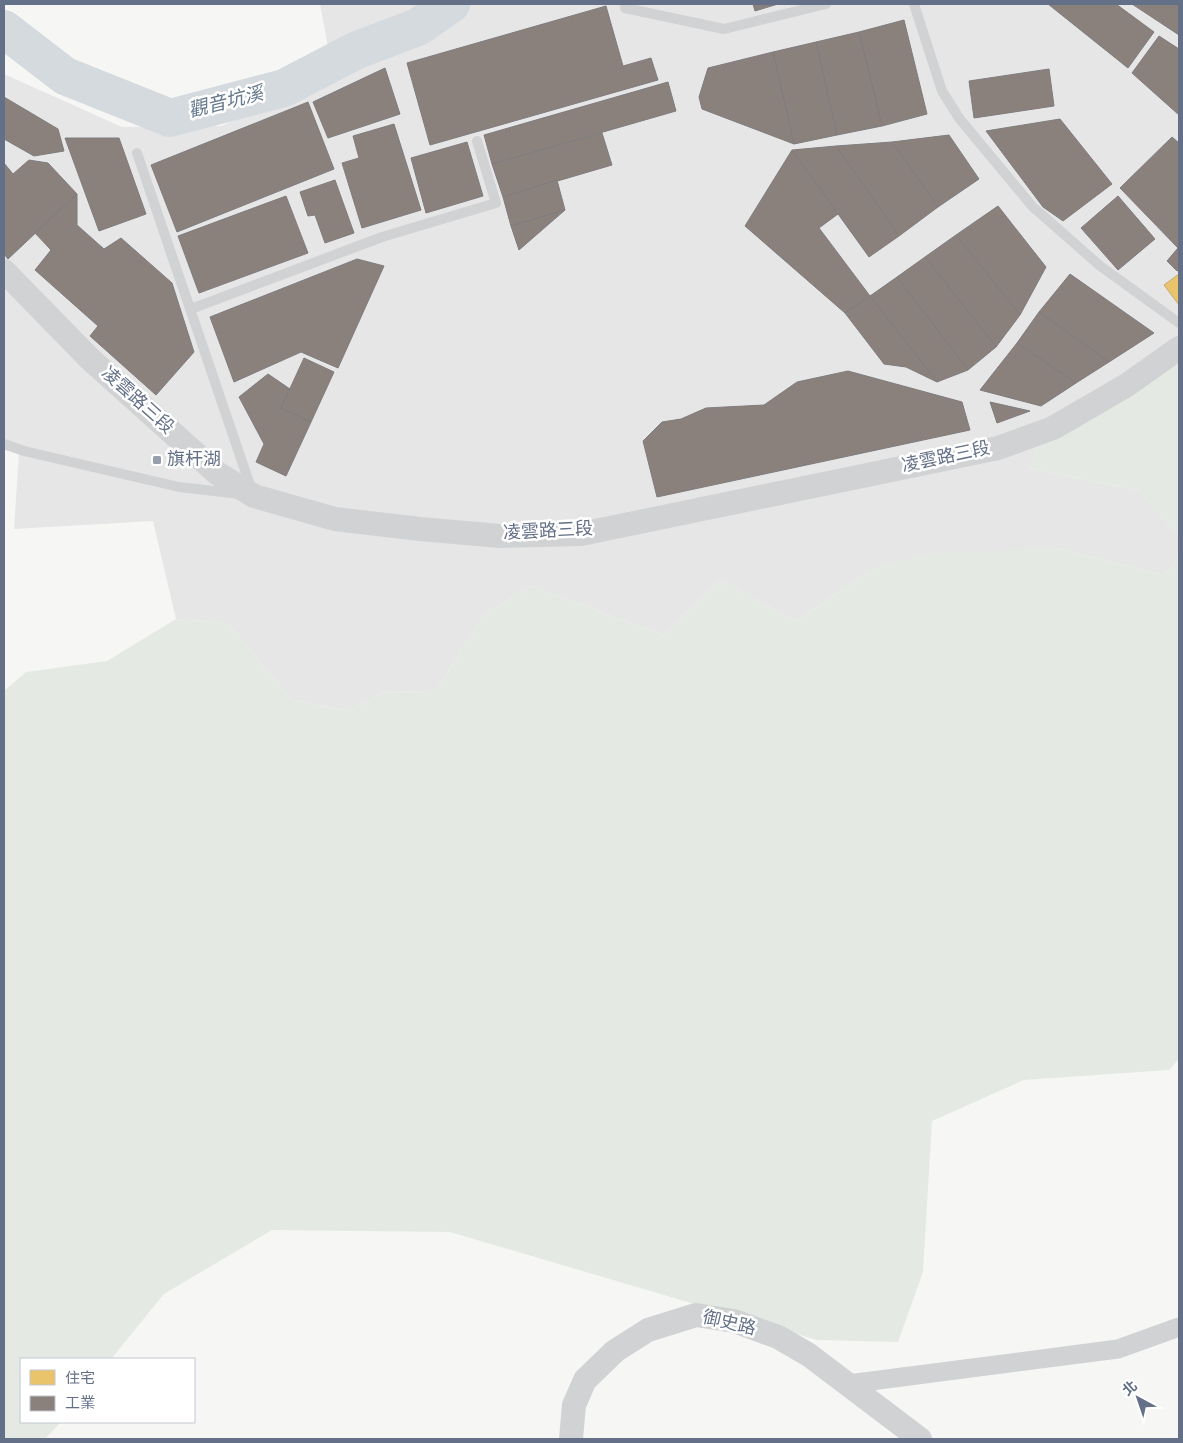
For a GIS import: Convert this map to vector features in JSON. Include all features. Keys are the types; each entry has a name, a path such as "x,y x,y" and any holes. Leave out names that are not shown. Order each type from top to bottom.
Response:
{"street":[{"name":"凌雲路三段","path":"4,271 90,359 217,473 254,496 335,519 500,536 581,534 998,448 1053,428 1127,385 1179,348"},
{"name":"御史路","path":"571,1439 574,1405 585,1380 615,1351 648,1330 696,1315 734,1321 778,1337 809,1355 920,1439"},
{"path":"848,1384 1118,1349 1179,1327"}],"lane":[{"path":"625,8 724,29 826,4"},
{"path":"914,4 942,92 959,118 1032,206 1099,265 1179,323"},
{"path":"191,309 382,237 496,203 477,141"},
{"path":"4,444 24,451 179,488 254,496 138,154"}],"shaded area":[{"path":"320,4 1179,4 1179,354 1028,468 1139,491 1179,536 1179,556 1164,575 1056,548 874,568 796,621 719,580 663,635 532,586 485,613 435,692 386,691 349,711 292,700 228,623 176,619 153,521 14,529 19,452 4,450 4,74 122,127 222,126 332,68"},
{"path":"1179,354 1179,536 1139,491 1028,468 1043,430"},
{"path":"1056,548 1164,575 1179,556 1179,1059 1169,1070 1024,1080 932,1121 923,1272 898,1342 817,1340 450,1232 272,1230 164,1294 112,1358 20,1358 20,1423 60,1423 45,1439 4,1439 4,691 26,672 107,661 176,619 228,623 292,700 349,711 386,691 435,692 485,613 532,586 663,635 719,580 796,621 874,568 929,554"}],"building: 住宅":[{"path":"1179,274 1179,305 1164,285"}],"building: 工業":[{"path":"753,4 778,4 755,11"},
{"path":"1048,4 1116,4 1154,32 1128,68"},
{"path":"1132,4 1179,4 1179,35"},
{"path":"606,6 623,66 651,58 658,80 430,145 407,63"},
{"path":"904,20 927,114 882,126 859,32"},
{"path":"859,32 882,126 837,135 816,42"},
{"path":"1159,36 1179,49 1179,115 1132,73"},
{"path":"816,42 837,135 794,144 773,52"},
{"path":"773,52 794,144 702,109 699,97 708,68"},
{"path":"385,68 400,114 328,138 313,102"},
{"path":"1049,69 1054,106 974,118 969,81"},
{"path":"668,82 676,111 492,164 484,135"},
{"path":"4,97 58,129 64,151 34,156 4,139"},
{"path":"308,102 334,169 177,232 151,165"},
{"path":"1060,119 1112,184 1063,221 1043,207 986,131"},
{"path":"394,124 421,210 362,228 342,163 359,158 353,136"},
{"path":"602,133 612,165 503,197 492,164"},
{"path":"949,135 979,179 938,207 892,142"},
{"path":"1172,137 1179,143 1179,270 1177,271 1167,261 1178,248 1120,188"},
{"path":"65,138 119,138 146,214 99,231"},
{"path":"467,142 483,196 426,213 411,158"},
{"path":"892,142 938,207 899,236 836,146"},
{"path":"836,146 899,236 869,257 792,150"},
{"path":"792,150 838,214 819,228 870,296 845,313 745,226"},
{"path":"29,160 48,163 77,194 8,259 4,254 4,163 13,174"},
{"path":"335,180 354,233 325,243 315,215 308,216 300,192"},
{"path":"557,180 565,210 511,226 503,197"},
{"path":"77,194 77,225 104,249 121,238 172,283 194,352 156,395 90,336 98,326 35,270 51,250 35,233"},
{"path":"286,196 308,253 199,293 178,236"},
{"path":"1118,196 1155,239 1118,270 1081,228"},
{"path":"998,206 1046,267 1020,315 956,235"},
{"path":"565,210 519,250 511,226"},
{"path":"956,235 1020,315 996,347 925,257"},
{"path":"925,257 996,347 968,370 897,277"},
{"path":"357,259 384,266 338,368 301,352 234,382 210,317"},
{"path":"1070,274 1154,333 1109,362 1039,312"},
{"path":"897,277 968,370 937,382 870,296"},
{"path":"870,296 937,382 906,367 884,364 845,313"},
{"path":"1039,312 1109,362 1076,383 1017,343"},
{"path":"1017,343 1076,383 1041,406 980,390"},
{"path":"304,358 334,372 311,422 281,408"},
{"path":"848,371 962,402 970,430 657,497 643,441 662,422 681,419 706,408 764,405 797,382"},
{"path":"268,374 290,389 281,408 311,422 286,476 256,462 264,444 239,397"},
{"path":"990,402 1030,411 997,423"}],"waterway":[{"name":"觀音坑溪","path":"4,29 65,76 170,118 284,88 357,50 418,27 451,4"}],"place":[{"name":"旗杆湖","path":"157,460"}]}
